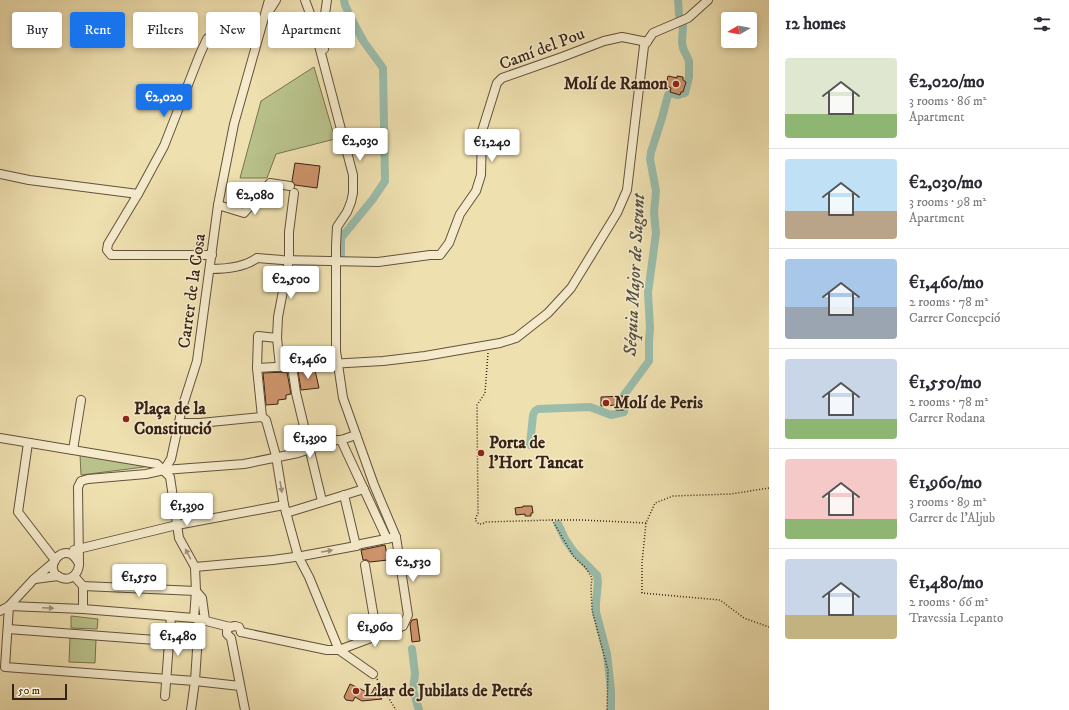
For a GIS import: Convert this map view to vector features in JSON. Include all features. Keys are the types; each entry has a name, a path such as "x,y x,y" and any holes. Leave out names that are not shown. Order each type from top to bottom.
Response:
{"street":[{"name":"Carrer de la Cosa","path":"164,470 171,459 182,408 197,361 218,205 234,124 269,0"},
{"name":"Carrer de la Cosa","path":"263,20 276,0"},
{"path":"9,606 199,619 230,627 233,625 237,626 241,632 327,650 339,650 404,626 408,615 396,537 374,485 343,398 337,364 337,227 347,212 351,202 353,192 353,175 312,19 305,0"},
{"path":"324,64 323,28 327,0"},
{"path":"257,368 383,361 500,344 516,338 548,313 571,288 617,213 627,190 644,46 653,33 688,18 708,0"},
{"path":"212,254 110,254 107,250 108,244 138,194 164,146 207,39 219,28 263,20"},
{"name":"Camí del Pou","path":"336,261 378,262 440,255 449,243 460,214 476,191 481,175 482,131 497,83 502,78 562,58 604,41 622,37 647,42"},
{"path":"0,174 29,180 138,194"},
{"path":"218,205 244,213 270,183 292,189 289,260 278,317 277,338 280,367"},
{"path":"210,269 225,269 252,261 257,258 336,261"},
{"path":"277,338 258,336 257,368 262,417 266,420 276,458 285,509 298,556 339,650 374,674"},
{"path":"292,366 296,393 322,501"},
{"path":"73,450 81,400"},
{"path":"179,423 200,423 262,417"},
{"path":"34,579 48,576 58,576 66,579 74,576 78,570 78,487 81,481 88,479 137,475 164,470 244,464 298,453 307,450 310,447 356,435"},
{"path":"0,438 157,464 170,477 179,538 195,567 199,619 195,681 191,710"},
{"path":"341,440 387,539"},
{"path":"28,443 18,512 54,561 54,572 58,576"},
{"path":"137,475 139,469 138,460"},
{"path":"0,611 9,606 34,579 63,553 177,525 285,509 322,501 364,489"},
{"path":"344,495 356,546"},
{"path":"195,567 273,560 356,546 396,537"},
{"path":"63,553 73,555 78,562"},
{"path":"365,565 377,636"},
{"path":"74,576 83,586 83,610"},
{"path":"83,586 196,591"},
{"path":"9,606 5,667 195,681 240,686"},
{"path":"166,696 171,616"},
{"path":"230,627 227,632 228,636 231,638 245,710"},
{"path":"8,629 169,641"},
{"path":"231,638 238,638 241,632"}],"path":[{"path":"488,346 485,393 477,405 478,513 475,520 479,524 486,522 552,520 646,523"},
{"path":"769,488 731,494 673,496 655,504 646,523 642,563 642,593 720,600 744,618 769,627"},
{"path":"552,520 574,557 592,578 592,610 608,670 607,710"},
{"path":"374,674 396,710"}],"green space":[{"path":"314,67 335,139 276,154 267,178 240,178 261,101"},
{"path":"80,455 152,466 81,475"},
{"path":"71,616 98,619 97,629 71,628"},
{"path":"70,638 96,639 95,663 69,662"}],"building":[{"name":"Molí de Ramon","path":"668,76 677,78 677,76 683,77 683,80 686,82 683,92 681,92 680,95 670,92 671,88 666,86"},
{"path":"295,163 320,166 317,188 295,185 292,181"},
{"path":"315,370 319,388 301,390 298,371"},
{"path":"287,372 291,394 286,395 286,399 278,400 278,404 266,405 263,373"},
{"name":"Molí de Peris","path":"623,396 624,410 616,410 616,405 601,406 601,397"},
{"path":"532,506 533,513 531,513 531,516 525,516 525,514 516,515 515,508"},
{"path":"385,545 388,560 370,562 363,560 361,550"},
{"path":"417,619 420,641 412,642 410,624 412,620"},
{"name":"Llar de Jubilats de Petrés","path":"350,684 371,694 375,687 379,693 377,696 382,699 362,701 355,697 353,701 346,700 344,697"}],"waterway":[{"path":"341,257 341,238 373,199 385,181 383,68 364,42 352,20 344,0"},
{"name":"Séquia Major de Sagunt","path":"678,0 679,15"},
{"name":"Séquia Major de Sagunt","path":"530,445 533,415 538,409 590,407 611,415 624,412 624,395 649,361 650,328 648,293 656,233 654,213 656,191 650,159 668,95 670,93 678,95 685,93 689,77 689,61 682,42 683,26"},
{"name":"Séquia Major de Sagunt","path":"558,524 565,539 574,552 597,575 596,612 607,654 611,690 611,710"},
{"path":"412,649 415,674 413,690 419,710"}],"place":[{"name":"Molí de Ramon","path":"676,84"},
{"name":"Molí de Peris","path":"606,403"},
{"name":"Plaça de la Constitució","path":"126,419"},
{"name":"Porta de l'Hort Tancat","path":"481,453"},
{"name":"Llar de Jubilats de Petrés","path":"356,691"}]}
